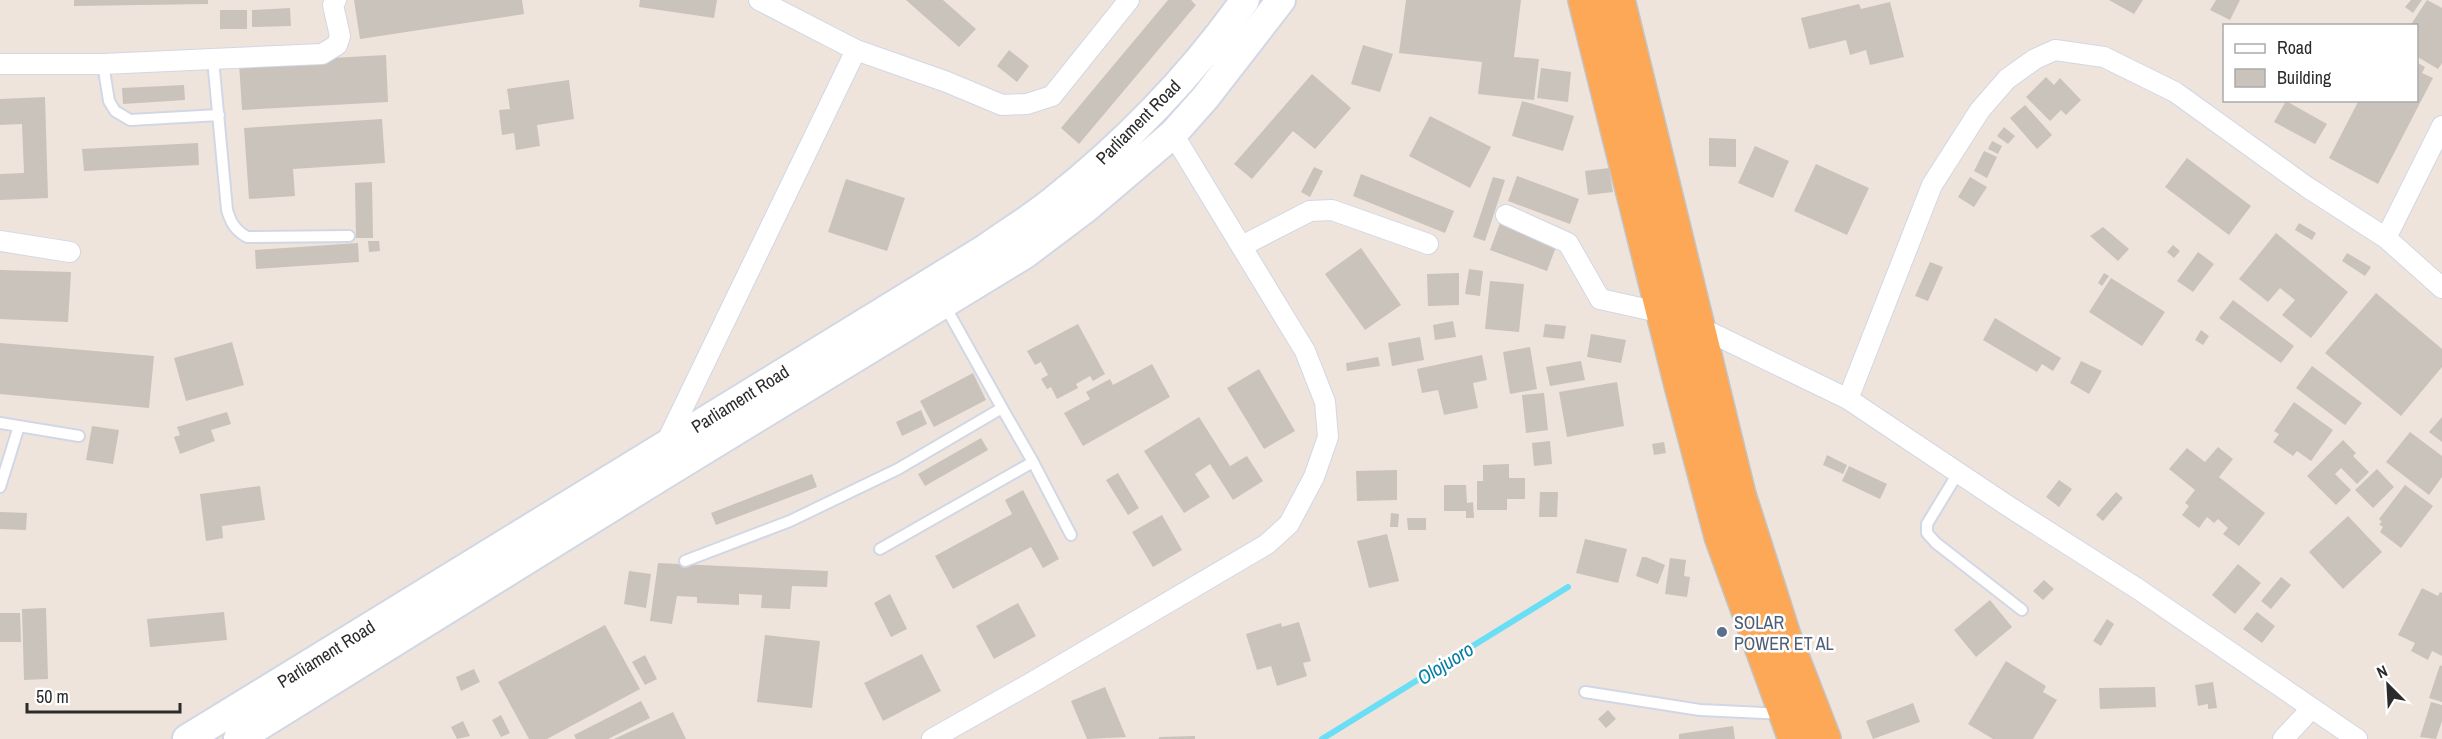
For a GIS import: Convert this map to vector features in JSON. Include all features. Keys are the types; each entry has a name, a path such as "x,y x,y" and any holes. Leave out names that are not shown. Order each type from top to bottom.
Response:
{"highway":[{"path":"1585,0 1676,324 1739,495 1784,636 1824,739"},
{"path":"1618,0 1676,324 1722,536 1790,727"}],"main road":[{"name":"Parliament Road","path":"238,739 985,249 1052,202 1120,143 1178,84 1245,0"},
{"name":"Parliament Road","path":"187,739 666,459 943,303 1025,254 1086,208 1173,134 1247,46 1281,0"}],"street":[{"path":"0,64 104,64 322,54 337,45 340,36 333,5 336,0"},
{"path":"759,0 856,50 947,82 1002,105 1027,104 1052,96 1129,0"},
{"path":"666,459 856,50"},
{"path":"1848,399 1932,185 1980,110 2007,79 2035,59 2055,50 2103,57 2175,92 2307,187 2385,238 2442,288"},
{"path":"2385,238 2442,126"},
{"path":"932,739 1257,550 1289,524 1314,477 1328,437 1325,402 1305,351 1173,134"},
{"path":"1242,246 1310,211 1332,210 1428,244"},
{"path":"1506,215 1568,243 1600,299 1676,324 1848,399 2138,589 2357,739"},
{"path":"0,241 70,252"},
{"path":"2283,739 2312,708"}],"lane":[{"path":"213,59 227,210 231,223 237,231 247,237 349,236"},
{"path":"104,64 109,101 115,111 130,120 219,115"},
{"path":"943,303 1033,462 1071,535"},
{"path":"685,561 790,520 898,469 1002,408"},
{"path":"0,423 79,436"},
{"path":"0,487 19,426"},
{"path":"879,549 1033,462"},
{"path":"1958,473 1927,524 1927,533 1936,543 2022,610"},
{"path":"1585,692 1790,727"}],"building":[{"path":"74,0 208,0 208,4 74,6"},
{"path":"354,0 522,0 524,14 360,39"},
{"path":"640,0 717,0 714,18 639,7"},
{"path":"906,0 943,0 976,29 959,47"},
{"path":"1168,0 1191,0 1196,5 1079,144 1061,128"},
{"path":"1406,0 1521,0 1514,57 1539,59 1534,100 1478,94 1482,62 1399,53"},
{"path":"2109,0 2143,0 2134,14"},
{"path":"2216,0 2240,0 2230,20 2210,10"},
{"path":"2411,0 2422,0 2413,13 2405,7"},
{"path":"2427,0 2442,8 2442,63 2438,69 2418,57 2418,24 2411,24"},
{"path":"1890,2 1904,57 1870,65 1866,50 1850,55 1846,40 1809,49 1801,18 1859,4 1861,9"},
{"path":"290,8 291,26 252,27 252,10"},
{"path":"220,10 247,10 247,29 220,29"},
{"path":"1363,45 1393,54 1380,92 1351,84"},
{"path":"1009,50 1029,66 1017,82 997,66"},
{"path":"386,55 388,102 242,110 239,63"},
{"path":"2418,63 2425,67 2422,73 2433,78 2378,184 2329,158 2358,102 2418,102"},
{"path":"1541,68 1571,72 1568,102 1537,98"},
{"path":"1312,74 1351,108 1315,149 1293,131 1252,179 1234,164"},
{"path":"2046,77 2054,85 2060,78 2081,100 2066,115 2061,110 2050,121 2026,97"},
{"path":"569,80 574,119 537,125 540,146 516,150 514,133 502,135 499,110 510,109 507,89"},
{"path":"184,85 185,100 123,104 122,88"},
{"path":"45,97 48,198 0,200 0,174 24,173 22,124 0,125 0,99"},
{"path":"1522,101 1574,116 1563,151 1512,136"},
{"path":"2285,102 2288,102 2327,124 2315,144 2274,122"},
{"path":"2025,105 2052,135 2037,149 2010,118"},
{"path":"1430,116 1491,147 1470,188 1409,156"},
{"path":"382,119 385,163 293,169 295,196 249,199 244,128"},
{"path":"2004,127 2015,136 2008,144 1997,136"},
{"path":"1709,138 1736,139 1736,167 1709,166"},
{"path":"1992,141 2002,146 1998,154 1988,149"},
{"path":"198,143 199,165 84,171 82,149"},
{"path":"1755,146 1789,161 1773,198 1738,183"},
{"path":"1984,151 1997,157 1987,178 1974,171"},
{"path":"2187,158 2251,206 2229,235 2165,187"},
{"path":"1816,164 1869,188 1847,235 1794,211"},
{"path":"1314,167 1323,171 1310,197 1301,192"},
{"path":"1609,168 1613,192 1588,195 1585,171"},
{"path":"1361,174 1454,211 1445,233 1353,196"},
{"path":"1517,176 1579,199 1570,224 1508,201"},
{"path":"1493,177 1505,180 1485,241 1473,237"},
{"path":"1970,177 1987,187 1974,207 1958,197"},
{"path":"846,179 905,198 887,251 828,232"},
{"path":"372,182 373,238 356,238 355,183"},
{"path":"1500,223 1557,244 1547,271 1490,250"},
{"path":"2299,223 2316,233 2312,240 2295,230"},
{"path":"2103,227 2129,249 2118,261 2090,236"},
{"path":"2276,233 2348,292 2311,338 2282,315 2295,300 2280,288 2268,302 2239,279"},
{"path":"368,241 379,241 380,251 369,252"},
{"path":"358,243 359,262 256,269 255,250"},
{"path":"2173,245 2180,251 2174,258 2167,252"},
{"path":"1361,248 1401,305 1365,330 1325,274"},
{"path":"2198,252 2214,264 2193,292 2177,281"},
{"path":"2347,253 2371,267 2365,276 2342,261"},
{"path":"1930,262 1943,267 1928,301 1915,296"},
{"path":"1469,269 1483,271 1480,296 1465,294"},
{"path":"0,270 71,272 68,322 0,319"},
{"path":"1459,273 1459,305 1428,306 1427,274"},
{"path":"2104,273 2109,276 2102,286 2098,283"},
{"path":"2111,278 2165,312 2142,346 2089,312"},
{"path":"1490,281 1524,284 1519,332 1485,329"},
{"path":"2376,293 2442,349 2442,367 2401,416 2325,353"},
{"path":"2233,300 2294,346 2281,363 2219,318"},
{"path":"1995,318 2061,358 2053,371 2042,364 2037,372 1983,340"},
{"path":"1453,321 1456,337 1435,340 1433,325"},
{"path":"1078,324 1105,374 1093,381 1090,376 1076,384 1078,388 1057,399 1051,387 1047,389 1041,379 1048,375 1041,362 1035,365 1027,351"},
{"path":"1545,324 1566,326 1564,339 1543,337"},
{"path":"2201,330 2209,336 2203,345 2195,340"},
{"path":"1591,334 1626,340 1621,363 1587,357"},
{"path":"1420,337 1424,360 1392,366 1388,343"},
{"path":"232,342 244,385 186,401 174,358"},
{"path":"0,343 154,356 149,408 0,394"},
{"path":"1530,347 1537,389 1510,394 1503,352"},
{"path":"1482,355 1487,380 1473,383 1478,408 1444,415 1438,390 1422,393 1417,369"},
{"path":"1378,357 1380,366 1347,371 1346,363"},
{"path":"1581,361 1585,380 1550,386 1546,367"},
{"path":"2081,361 2102,371 2089,394 2070,383"},
{"path":"1152,364 1170,397 1083,446 1064,413 1090,399 1086,392 1110,379 1113,385"},
{"path":"2312,366 2362,403 2345,425 2296,388"},
{"path":"1259,369 1295,431 1264,449 1227,388"},
{"path":"973,373 986,400 934,427 920,401"},
{"path":"1617,382 1624,426 1567,437 1559,392"},
{"path":"1544,393 1548,430 1526,433 1522,395"},
{"path":"2294,402 2333,430 2311,461 2297,451 2293,456 2273,442 2279,434 2274,431"},
{"path":"921,410 927,424 902,436 896,422"},
{"path":"227,412 231,424 211,430 215,441 180,454 174,437 180,435 177,427"},
{"path":"1199,417 1230,466 1247,456 1263,481 1233,500 1210,464 1195,474 1210,497 1184,513 1144,451"},
{"path":"2442,417 2442,442 2429,432"},
{"path":"92,426 119,430 113,464 86,460"},
{"path":"2410,432 2442,456 2442,477 2429,495 2386,462"},
{"path":"981,438 988,450 925,486 918,474"},
{"path":"2343,440 2356,453 2353,456 2369,472 2357,484 2341,468 2335,474 2351,490 2336,505 2307,476"},
{"path":"1550,441 1552,464 1534,466 1532,443"},
{"path":"1664,442 1666,453 1654,455 1652,444"},
{"path":"2218,447 2233,459 2219,477 2265,513 2239,546 2223,534 2228,528 2218,519 2214,523 2207,517 2199,528 2182,515 2189,506 2185,503 2195,490 2169,469 2187,448 2205,462"},
{"path":"1827,455 1847,465 1843,474 1823,465"},
{"path":"1509,464 1509,478 1525,478 1525,499 1507,499 1507,510 1477,510 1477,481 1483,481 1483,465"},
{"path":"1849,466 1887,484 1880,499 1842,481"},
{"path":"2377,469 2394,487 2373,508 2355,490"},
{"path":"1397,470 1397,500 1357,501 1356,471"},
{"path":"1118,473 1139,508 1128,515 1106,480"},
{"path":"812,474 817,487 716,525 711,513"},
{"path":"2059,480 2072,489 2059,507 2046,497"},
{"path":"1444,485 1466,485 1467,503 1473,502 1474,518 1466,518 1466,511 1444,511"},
{"path":"2405,485 2433,506 2401,548 2380,532 2383,527 2379,524 2382,522 2379,519"},
{"path":"260,486 265,520 222,526 223,538 206,541 200,494"},
{"path":"1023,490 1059,559 1043,568 1031,547 953,589 935,556 1012,514 1005,500"},
{"path":"1540,492 1558,492 1557,517 1539,517"},
{"path":"2116,492 2123,498 2103,521 2096,515"},
{"path":"0,512 27,513 26,530 0,529"},
{"path":"1391,513 1399,514 1398,527 1390,527"},
{"path":"1162,515 1182,550 1153,567 1132,532"},
{"path":"2348,516 2382,552 2343,589 2309,552"},
{"path":"1407,518 1426,518 1426,530 1408,530"},
{"path":"1387,534 1399,581 1369,588 1357,541"},
{"path":"1585,539 1627,549 1618,583 1576,573"},
{"path":"1642,557 1665,565 1658,584 1636,576"},
{"path":"1670,558 1686,560 1684,576 1690,577 1687,597 1665,594"},
{"path":"658,563 828,571 827,587 792,586 790,609 761,608 762,595 739,594 739,605 697,603 697,597 677,596 672,624 650,621"},
{"path":"2238,564 2261,583 2235,614 2212,595"},
{"path":"629,571 651,574 646,608 624,604"},
{"path":"2281,577 2291,585 2271,609 2261,601"},
{"path":"2044,580 2054,589 2043,600 2033,591"},
{"path":"2422,588 2438,596 2440,592 2442,593 2442,656 2432,651 2428,660 2411,651 2415,643 2398,635"},
{"path":"890,594 907,629 891,637 874,603"},
{"path":"1990,600 2012,627 1976,657 1954,630"},
{"path":"1018,603 1036,636 994,659 976,626"},
{"path":"46,608 48,679 24,680 22,609"},
{"path":"224,612 227,640 150,647 147,619"},
{"path":"2257,612 2275,626 2262,643 2243,629"},
{"path":"0,613 20,613 21,642 0,642"},
{"path":"2107,619 2114,624 2101,646 2093,641"},
{"path":"1299,622 1311,661 1303,663 1307,676 1277,686 1271,666 1257,670 1246,634 1281,623 1282,627"},
{"path":"605,625 640,689 547,739 529,739 498,682"},
{"path":"765,635 820,641 812,708 757,702"},
{"path":"922,654 941,691 883,721 864,683"},
{"path":"645,655 657,679 645,685 632,662"},
{"path":"2006,661 2046,686 2043,692 2057,700 2033,739 1993,739 1968,724"},
{"path":"2440,665 2442,666 2442,702 2429,698"},
{"path":"474,669 480,682 461,691 456,677"},
{"path":"2213,682 2217,708 2208,709 2208,704 2198,706 2195,685"},
{"path":"1105,687 1126,737 1087,739 1071,701"},
{"path":"2155,687 2156,707 2100,709 2099,688"},
{"path":"641,701 650,718 608,739 576,739 574,735"},
{"path":"2431,702 2442,705 2442,721 2436,739 2420,737"},
{"path":"1913,703 1920,722 1873,739 1866,721"},
{"path":"1608,710 1616,719 1606,728 1598,719"},
{"path":"673,712 686,739 614,739"},
{"path":"501,715 510,733 501,737 492,720"},
{"path":"463,721 470,736 457,739 451,727"},
{"path":"1733,726 1735,739 1679,739 1679,734"},
{"path":"1195,736 1195,739 1159,739 1159,737"}],"waterway":[{"name":"Olojuoro","path":"1322,739 1568,587"}],"place":[{"name":"SOLAR POWER ET AL","path":"1722,632"}]}
